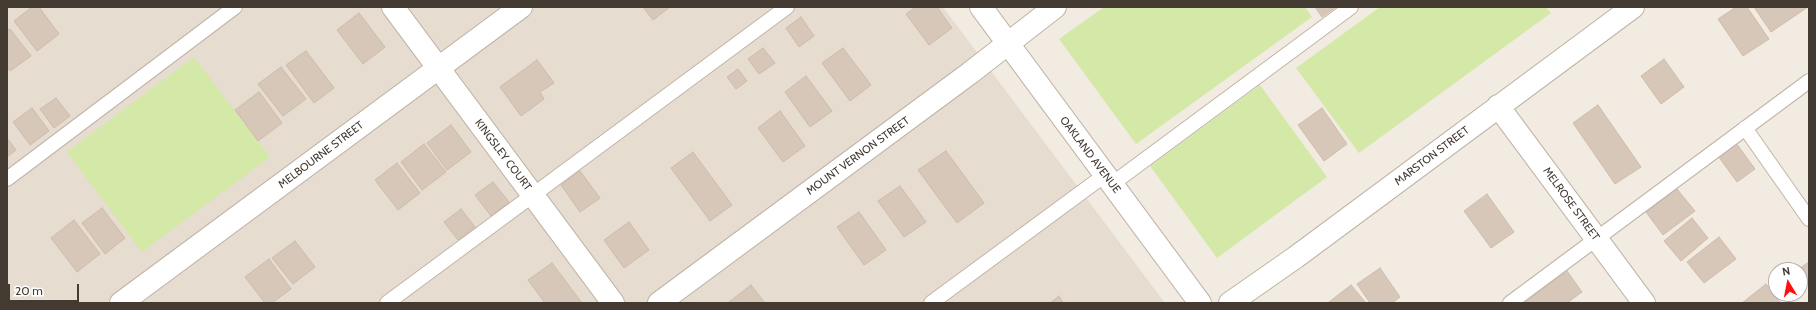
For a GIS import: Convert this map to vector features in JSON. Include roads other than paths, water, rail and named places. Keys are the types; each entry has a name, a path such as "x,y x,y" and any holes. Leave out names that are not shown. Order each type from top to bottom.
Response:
{"street":[{"name":"KINGSLEY COURT","path":"393,7 613,303"},
{"name":"MELBOURNE STREET","path":"121,303 521,7"},
{"name":"OAKLAND AVENUE","path":"981,7 1200,303"},
{"name":"MOUNT VERNON STREET","path":"659,303 964,78 1055,7"},
{"name":"MARSTON STREET","path":"1230,303 1296,257 1633,7"},
{"name":"MELROSE STREET","path":"1498,106 1644,303"}],"lane":[{"path":"7,179 235,7"},
{"path":"387,303 787,7"},
{"path":"931,303 1352,7"},
{"path":"1510,303 1809,81"},
{"path":"1745,128 1809,219"}]}
